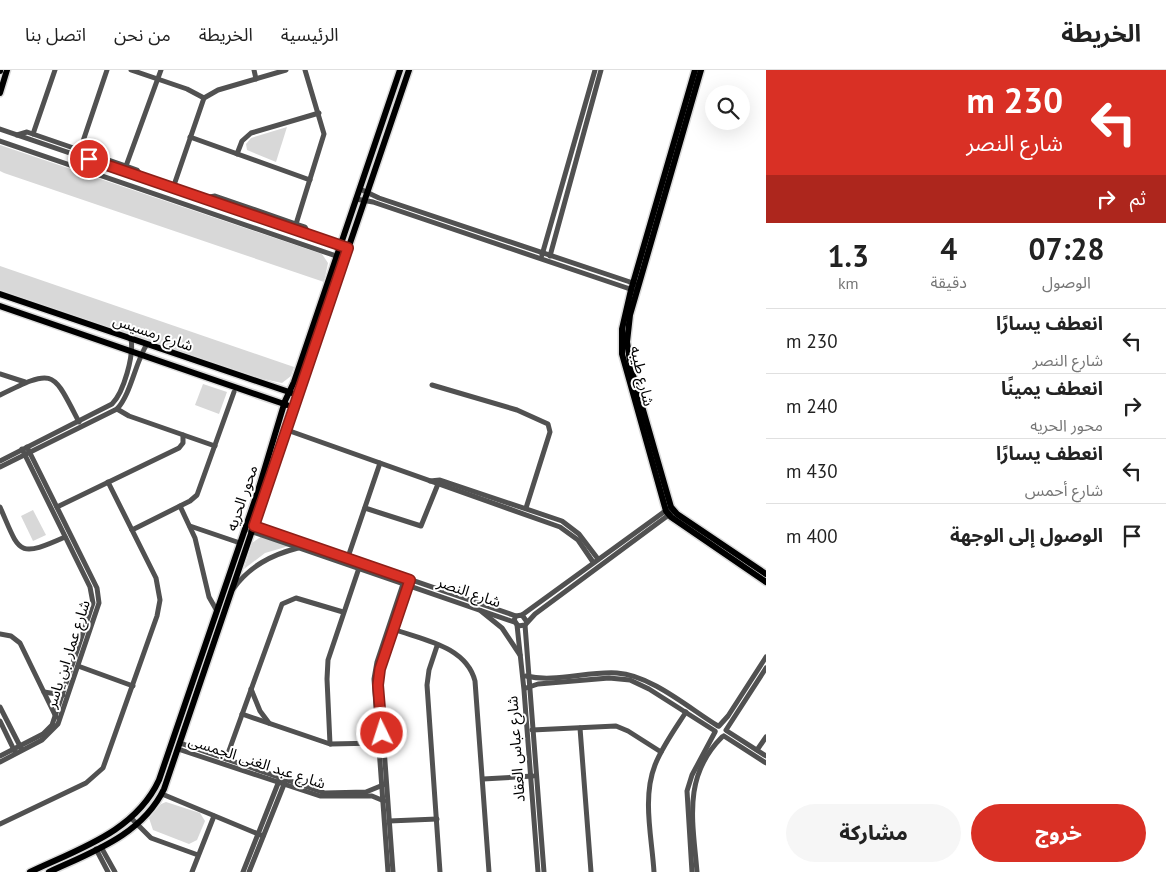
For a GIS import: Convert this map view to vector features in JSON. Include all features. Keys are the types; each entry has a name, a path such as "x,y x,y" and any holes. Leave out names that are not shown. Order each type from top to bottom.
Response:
{"main road":[{"path":"0,93 7,70"},
{"name":"محور الحريه","path":"30,872 103,837 131,818 147,802 159,780 275,440 285,404 400,70"},
{"name":"محور الحريه","path":"49,872 99,848 137,825 162,794 409,70"},
{"name":"شارع طيبه","path":"670,511 622,354 622,329 678,139 695,70"},
{"name":"شارع طيبه","path":"687,107 701,70"},
{"name":"شارع رمسيس","path":"0,294 298,395"},
{"name":"شارع رمسيس","path":"0,306 294,408"},
{"path":"275,440 283,442"},
{"path":"670,511 766,574"},
{"path":"670,511 766,582"}],"street":[{"path":"33,134 55,70"},
{"path":"80,150 107,70"},
{"path":"131,70 204,98"},
{"path":"126,166 161,70"},
{"path":"254,70 256,79"},
{"path":"164,196 170,187 204,98 213,92 286,70"},
{"path":"296,224 324,139 324,129 305,70"},
{"path":"541,259 595,70"},
{"path":"548,262 601,70"},
{"path":"237,154 242,141 251,133 319,113"},
{"path":"0,128 348,248"},
{"path":"17,134 26,132 80,150 138,170 142,177"},
{"path":"190,137 310,180"},
{"path":"0,141 344,259"},
{"path":"360,189 366,196 548,262 635,287"},
{"path":"176,200 179,190"},
{"path":"204,198 215,196 305,227 310,234"},
{"path":"356,199 366,196 550,255 635,287"},
{"path":"0,467 115,402 120,393 132,351 131,339"},
{"path":"0,461 26,451 117,408 122,402 141,354 147,344"},
{"path":"0,374 26,383"},
{"path":"0,395 42,377 54,380 79,422"},
{"path":"432,385 517,410 548,424 550,432 526,508"},
{"path":"132,530 194,498 200,491 234,392"},
{"path":"117,408 129,416 214,446"},
{"path":"286,430 430,481 526,508 568,525 584,539 596,560"},
{"path":"57,508 179,448 183,443 183,435"},
{"name":"شارع عمار ابن ياسر","path":"0,762 15,752 49,735 58,724 97,612 99,595 57,508 26,451"},
{"name":"شارع عمار ابن ياسر","path":"21,749 46,732 56,717 93,603 91,590 26,451"},
{"path":"346,560 380,463"},
{"path":"0,824 95,777 109,756 157,616 160,600 156,578 108,482"},
{"path":"439,483 560,527 578,540 596,560"},
{"path":"364,508 421,526 439,483"},
{"path":"180,506 200,550 209,597 217,611"},
{"path":"0,507 15,540 22,548 34,550 65,537"},
{"path":"517,619 596,560 670,511"},
{"path":"526,623 670,511"},
{"path":"190,526 240,543"},
{"name":"شارع النصر","path":"246,526 517,619"},
{"path":"233,590 246,574 261,562 300,545"},
{"path":"330,744 327,666 343,612 360,565"},
{"path":"388,872 382,800 379,679 381,663 393,629 406,581"},
{"path":"393,872 389,821 378,743 374,673 406,581"},
{"name":"شارع النصر","path":"406,581 477,608 517,619"},
{"path":"226,759 282,604 296,598 343,612"},
{"path":"477,608 502,628 521,656"},
{"path":"517,619 526,623"},
{"path":"517,619 526,623"},
{"name":"شارع عباس العقاد","path":"517,619 525,676"},
{"name":"شارع عباس العقاد","path":"526,623 525,676 538,872"},
{"path":"393,629 462,657 474,674 490,872"},
{"path":"0,634 11,636 20,643 56,717"},
{"path":"437,646 428,675 427,685 440,872"},
{"path":"692,872 687,791 692,774 717,729 728,716 766,657"},
{"path":"78,666 133,686"},
{"path":"697,872 692,791 699,770 725,734 766,668"},
{"path":"525,676 546,678 616,673 632,675 646,681 766,763"},
{"path":"526,688 546,683 623,679 643,685 717,729"},
{"name":"شارع عباس العقاد","path":"526,688 532,730 533,776 544,872"},
{"path":"251,689 260,711 269,724"},
{"path":"44,692 63,695"},
{"path":"0,706 21,749"},
{"path":"654,872 649,794 653,770 661,752 686,712"},
{"path":"242,714 330,744 378,743"},
{"path":"0,721 15,752"},
{"path":"532,730 620,727 661,752"},
{"path":"580,728 591,872"},
{"path":"717,729 717,736 725,734 766,756"},
{"path":"757,750 766,737"},
{"name":"شارع عبد الغنى الجمسى","path":"179,746 226,759 324,797 372,796 387,804"},
{"name":"شارع عبد الغنى الجمسى","path":"179,746 282,781 334,794 366,792 383,785"},
{"name":"شارع عمار ابن ياسر","path":"0,756 15,752"},
{"path":"483,779 533,776"},
{"path":"249,872 282,781"},
{"path":"162,794 261,835"},
{"path":"192,872 214,816"},
{"path":"131,818 151,838 198,856"},
{"path":"389,821 437,819"},
{"path":"243,872 261,835"},
{"path":"99,848 108,872"},
{"path":"99,848 115,872"}],"shaded area":[{"path":"287,127 276,162 247,150 246,144 251,138"},
{"path":"0,145 322,254 328,263 324,282 4,173 0,171"},
{"path":"0,266 294,367 291,376 282,383 250,376 0,290"},
{"path":"203,384 227,392 219,414 195,405"},
{"path":"33,510 46,535 33,541 21,516"},
{"path":"262,536 289,546 265,553 244,569 252,543"},
{"path":"166,802 200,813 205,821 197,840 189,844 153,830 149,818 161,804"}],"route":[{"path":"89,159 348,248 254,526 410,580 380,669 378,685 382,733"}]}
